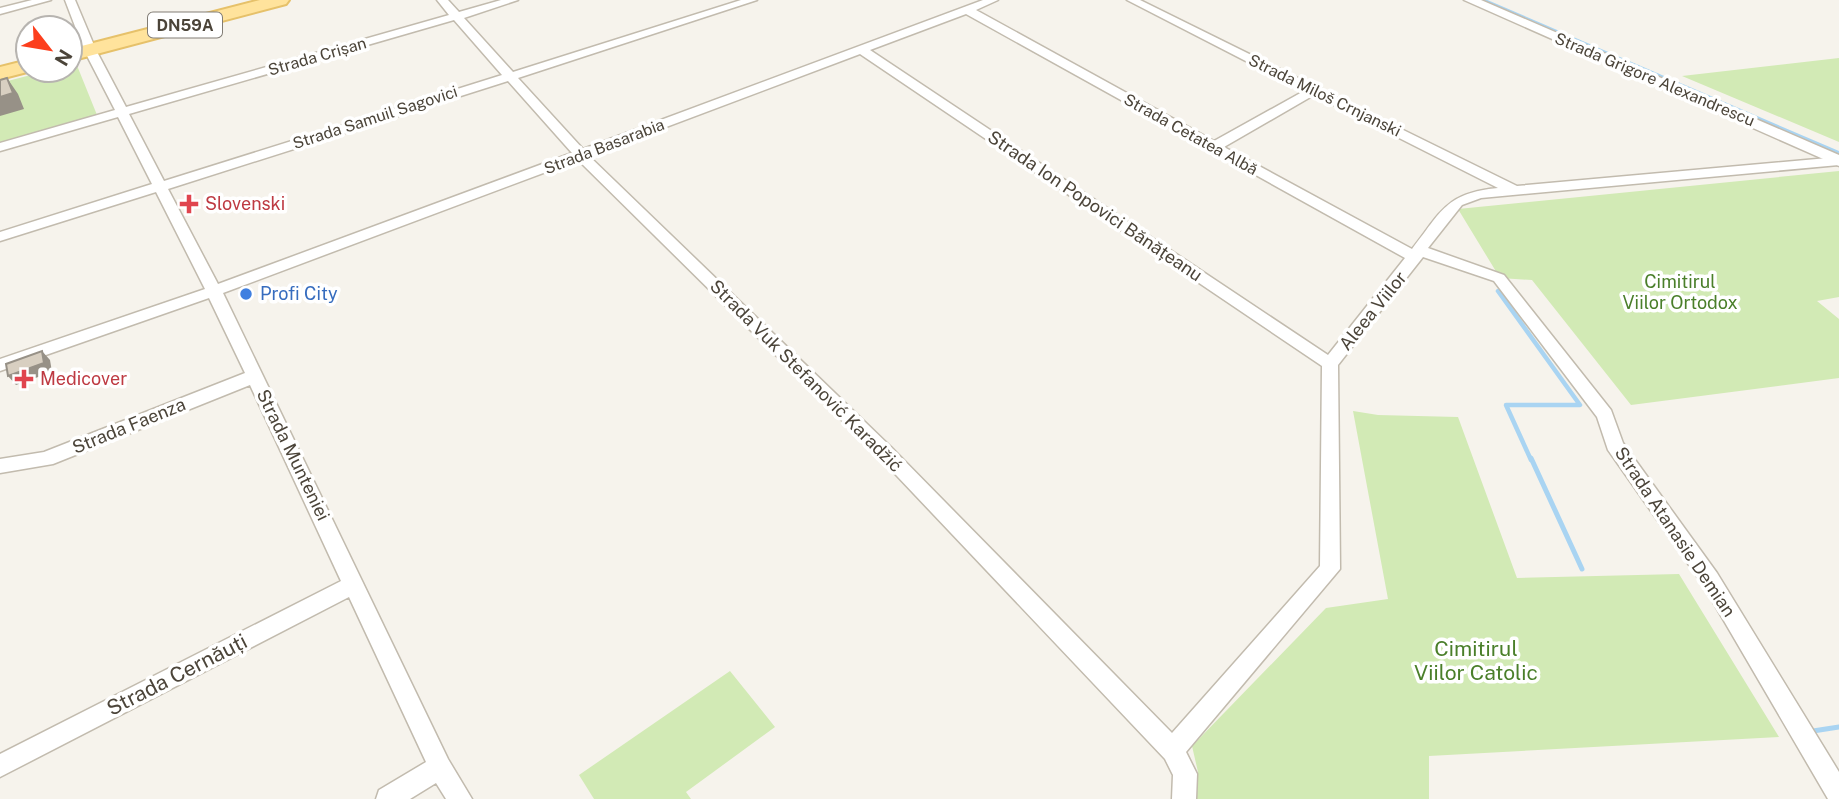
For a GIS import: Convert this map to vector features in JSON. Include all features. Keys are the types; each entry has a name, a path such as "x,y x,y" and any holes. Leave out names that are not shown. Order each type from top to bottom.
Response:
{"main road":[{"name":"DN59A","path":"84,52 280,0"}],"street":[{"path":"0,11 46,0"},
{"name":"Strada Munteniei","path":"70,0 90,50 214,291 440,767 460,799"},
{"name":"Strada Vuk Stefanović Karadžić","path":"442,0 581,155 885,452 1173,751"},
{"name":"Strada Crișan","path":"0,147 513,0"},
{"name":"Strada Samuil Sagovici","path":"0,237 509,74 752,0"},
{"name":"Strada Basarabia","path":"0,365 214,291 993,0"},
{"name":"Strada Miloš Crnjanski","path":"1132,0 1316,89 1517,192"},
{"name":"Strada Grigore Alexandrescu","path":"1470,0 1839,161"},
{"name":"Strada Cetatea Albă","path":"967,10 1214,147 1418,254"},
{"name":"Strada Ion Popovici Bănățeanu","path":"860,49 1330,364"},
{"path":"1214,147 1316,89"},
{"name":"Aleea Viilor","path":"1173,751 1330,569 1330,364 1457,202 1479,194 1839,161"},
{"name":"Strada Atanasie Demian","path":"1418,254 1499,278 1605,415 1614,445 1710,579 1839,794"},
{"name":"Strada Faenza","path":"0,466 46,459 255,376"},
{"name":"Strada Cernăuți","path":"0,766 354,584"},
{"path":"1173,751 1185,774 1184,799"},
{"path":"388,799 440,767"}],"green space":[{"path":"1839,58 1839,142 1682,76"},
{"path":"14,79 14,84 84,83 97,115 0,143 0,83"},
{"name":"Cimitirul Viilor Ortodox","path":"1839,171 1839,297 1817,301 1839,319 1839,378 1631,405 1532,280 1500,278 1458,209"},
{"name":"Cimitirul Viilor Catolic","path":"1353,411 1378,415 1458,417 1517,578 1679,574 1779,737 1429,756 1429,799 1195,799 1198,772 1192,746 1326,608 1388,599"},
{"path":"730,671 775,727 686,792 691,799 594,799 579,775"}],"building":[{"path":"7,78 13,93 0,97 0,80"},
{"path":"42,351 44,363 8,376 6,364"}],"waterway":[{"path":"1483,0 1839,153"},
{"path":"1498,291 1580,405 1506,405 1531,460"},
{"path":"1531,458 1582,569"},
{"path":"1813,731 1839,727"}],"place":[{"name":"Slovenski","path":"189,204"},
{"name":"Profi City","path":"246,294"},
{"name":"Medicover","path":"24,379"}]}
